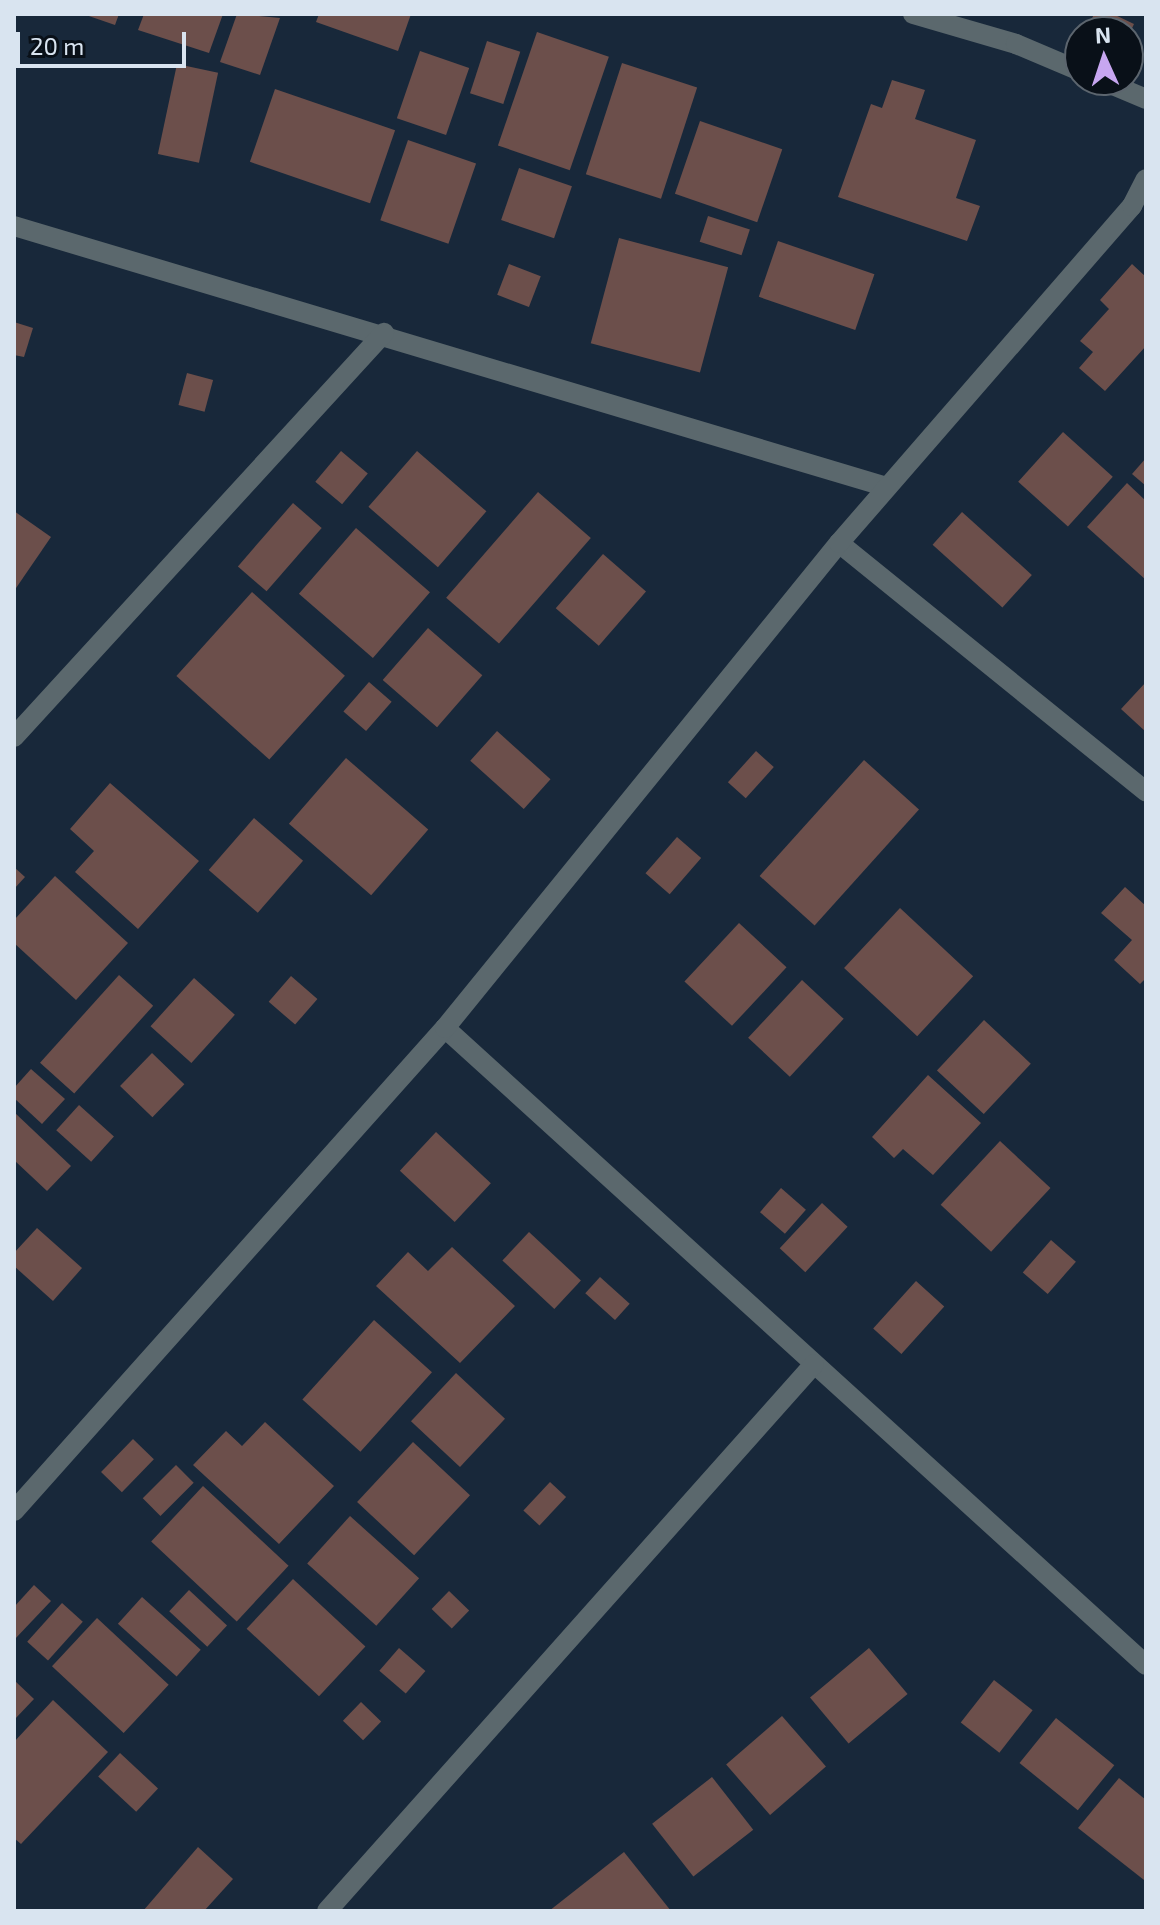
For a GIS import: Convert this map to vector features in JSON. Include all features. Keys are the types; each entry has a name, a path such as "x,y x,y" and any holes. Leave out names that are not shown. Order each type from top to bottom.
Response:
{"street":[{"path":"913,14 1016,44 1064,64"},
{"path":"14,1511 445,1028 887,487 1139,212 1146,179"},
{"path":"14,226 384,333 887,487"},
{"path":"17,729 384,333"},
{"path":"839,543 1146,792"},
{"path":"445,1028 1146,1665"},
{"path":"327,1911 814,1364"}],"building":[{"path":"83,14 119,14 115,25"},
{"path":"144,14 223,14 209,53 138,30"},
{"path":"237,14 280,18 260,75 220,62"},
{"path":"319,14 411,14 398,51 316,22"},
{"path":"1113,14 1117,16 1093,16"},
{"path":"537,32 609,57 570,170 498,145"},
{"path":"487,41 520,52 503,104 470,93"},
{"path":"420,51 469,68 446,135 397,118"},
{"path":"622,63 697,87 661,199 586,174"},
{"path":"177,64 218,73 199,163 158,154"},
{"path":"892,80 925,90 915,119 976,140 956,198 980,206 967,241 838,197 871,104 882,108"},
{"path":"275,89 395,130 370,203 250,162"},
{"path":"700,121 782,149 757,222 675,194"},
{"path":"408,140 476,163 448,244 380,220"},
{"path":"519,168 572,186 554,238 501,220"},
{"path":"708,216 750,230 742,255 700,242"},
{"path":"619,238 728,267 700,373 591,343"},
{"path":"778,241 874,274 855,330 759,297"},
{"path":"509,264 541,276 529,307 497,295"},
{"path":"1132,264 1146,277 1146,346 1105,391 1079,368 1093,352 1080,341 1109,309 1100,300"},
{"path":"14,322 33,328 24,357 14,355"},
{"path":"187,373 213,380 205,412 178,405"},
{"path":"1063,432 1113,477 1068,527 1018,482"},
{"path":"341,451 368,473 342,504 315,482"},
{"path":"417,451 486,511 438,567 368,507"},
{"path":"1146,458 1146,486 1132,474"},
{"path":"1127,483 1146,501 1146,580 1087,527"},
{"path":"538,492 591,538 499,644 446,598"},
{"path":"293,503 322,528 267,591 238,566"},
{"path":"14,511 51,537 14,591"},
{"path":"962,512 1032,575 1002,608 933,545"},
{"path":"356,528 430,592 373,658 299,594"},
{"path":"603,554 646,591 599,646 556,608"},
{"path":"252,592 345,676 269,760 176,676"},
{"path":"428,628 482,675 437,727 383,680"},
{"path":"369,682 392,702 366,731 343,711"},
{"path":"1146,682 1146,732 1121,709"},
{"path":"497,731 551,779 524,809 470,761"},
{"path":"756,751 774,767 746,798 728,782"},
{"path":"346,758 428,830 371,895 289,824"},
{"path":"864,760 919,810 815,925 760,876"},
{"path":"110,783 199,861 138,929 75,872 94,851 70,829"},
{"path":"254,818 303,861 258,913 209,870"},
{"path":"677,837 701,858 670,894 646,873"},
{"path":"14,867 25,877 14,889"},
{"path":"55,876 128,943 76,1000 14,943 14,920"},
{"path":"1125,887 1146,906 1146,978 1140,984 1114,960 1132,940 1101,913"},
{"path":"900,908 973,976 917,1036 844,968"},
{"path":"739,923 787,967 732,1026 684,982"},
{"path":"119,975 153,1006 74,1093 40,1063"},
{"path":"291,976 317,999 295,1025 269,1002"},
{"path":"194,978 235,1015 191,1063 151,1026"},
{"path":"802,980 844,1019 790,1077 748,1038"},
{"path":"984,1020 1031,1064 984,1114 937,1070"},
{"path":"152,1053 184,1084 152,1117 120,1086"},
{"path":"31,1069 65,1099 42,1124 14,1098 14,1088"},
{"path":"928,1075 981,1123 933,1175 903,1149 894,1158 872,1137"},
{"path":"79,1105 114,1136 91,1162 56,1130"},
{"path":"14,1112 71,1166 47,1191 14,1160"},
{"path":"436,1132 491,1183 455,1222 400,1171"},
{"path":"1000,1141 1050,1188 991,1252 941,1205"},
{"path":"781,1188 806,1210 785,1234 760,1212"},
{"path":"822,1203 848,1227 805,1272 780,1248"},
{"path":"37,1228 82,1268 53,1301 14,1266 14,1253"},
{"path":"529,1232 581,1280 554,1309 502,1261"},
{"path":"1051,1240 1076,1262 1048,1294 1023,1272"},
{"path":"452,1247 515,1306 460,1363 376,1286 408,1252 428,1271"},
{"path":"600,1277 630,1304 615,1320 585,1293"},
{"path":"916,1281 944,1306 901,1354 873,1329"},
{"path":"374,1320 432,1372 360,1452 302,1400"},
{"path":"456,1373 505,1419 460,1467 411,1421"},
{"path":"265,1422 334,1486 279,1544 193,1465 226,1431 242,1446"},
{"path":"133,1439 154,1459 122,1492 101,1472"},
{"path":"413,1442 470,1495 414,1555 357,1502"},
{"path":"176,1465 194,1483 160,1516 143,1498"},
{"path":"550,1482 566,1497 539,1526 523,1511"},
{"path":"203,1486 289,1566 237,1621 151,1542"},
{"path":"350,1516 419,1578 376,1626 307,1564"},
{"path":"293,1579 365,1647 319,1696 247,1629"},
{"path":"34,1585 51,1601 14,1640 14,1607"},
{"path":"189,1590 227,1625 207,1647 169,1611"},
{"path":"449,1591 469,1610 452,1628 432,1609"},
{"path":"142,1597 201,1650 177,1677 118,1624"},
{"path":"62,1603 83,1622 48,1660 27,1642"},
{"path":"97,1618 169,1685 124,1733 52,1666"},
{"path":"399,1648 425,1671 406,1694 379,1671"},
{"path":"869,1648 908,1694 849,1743 810,1697"},
{"path":"14,1680 34,1699 14,1720"},
{"path":"994,1680 1033,1710 999,1753 961,1723"},
{"path":"53,1700 108,1752 21,1844 14,1838 14,1742"},
{"path":"361,1702 381,1721 363,1740 343,1721"},
{"path":"782,1716 826,1767 770,1815 726,1765"},
{"path":"1056,1718 1114,1765 1078,1810 1019,1763"},
{"path":"120,1753 158,1788 136,1812 98,1776"},
{"path":"712,1777 753,1830 693,1877 652,1824"},
{"path":"1119,1778 1146,1800 1144,1880 1078,1828"},
{"path":"198,1847 233,1879 204,1911 143,1911"},
{"path":"624,1852 671,1911 549,1911"}]}
